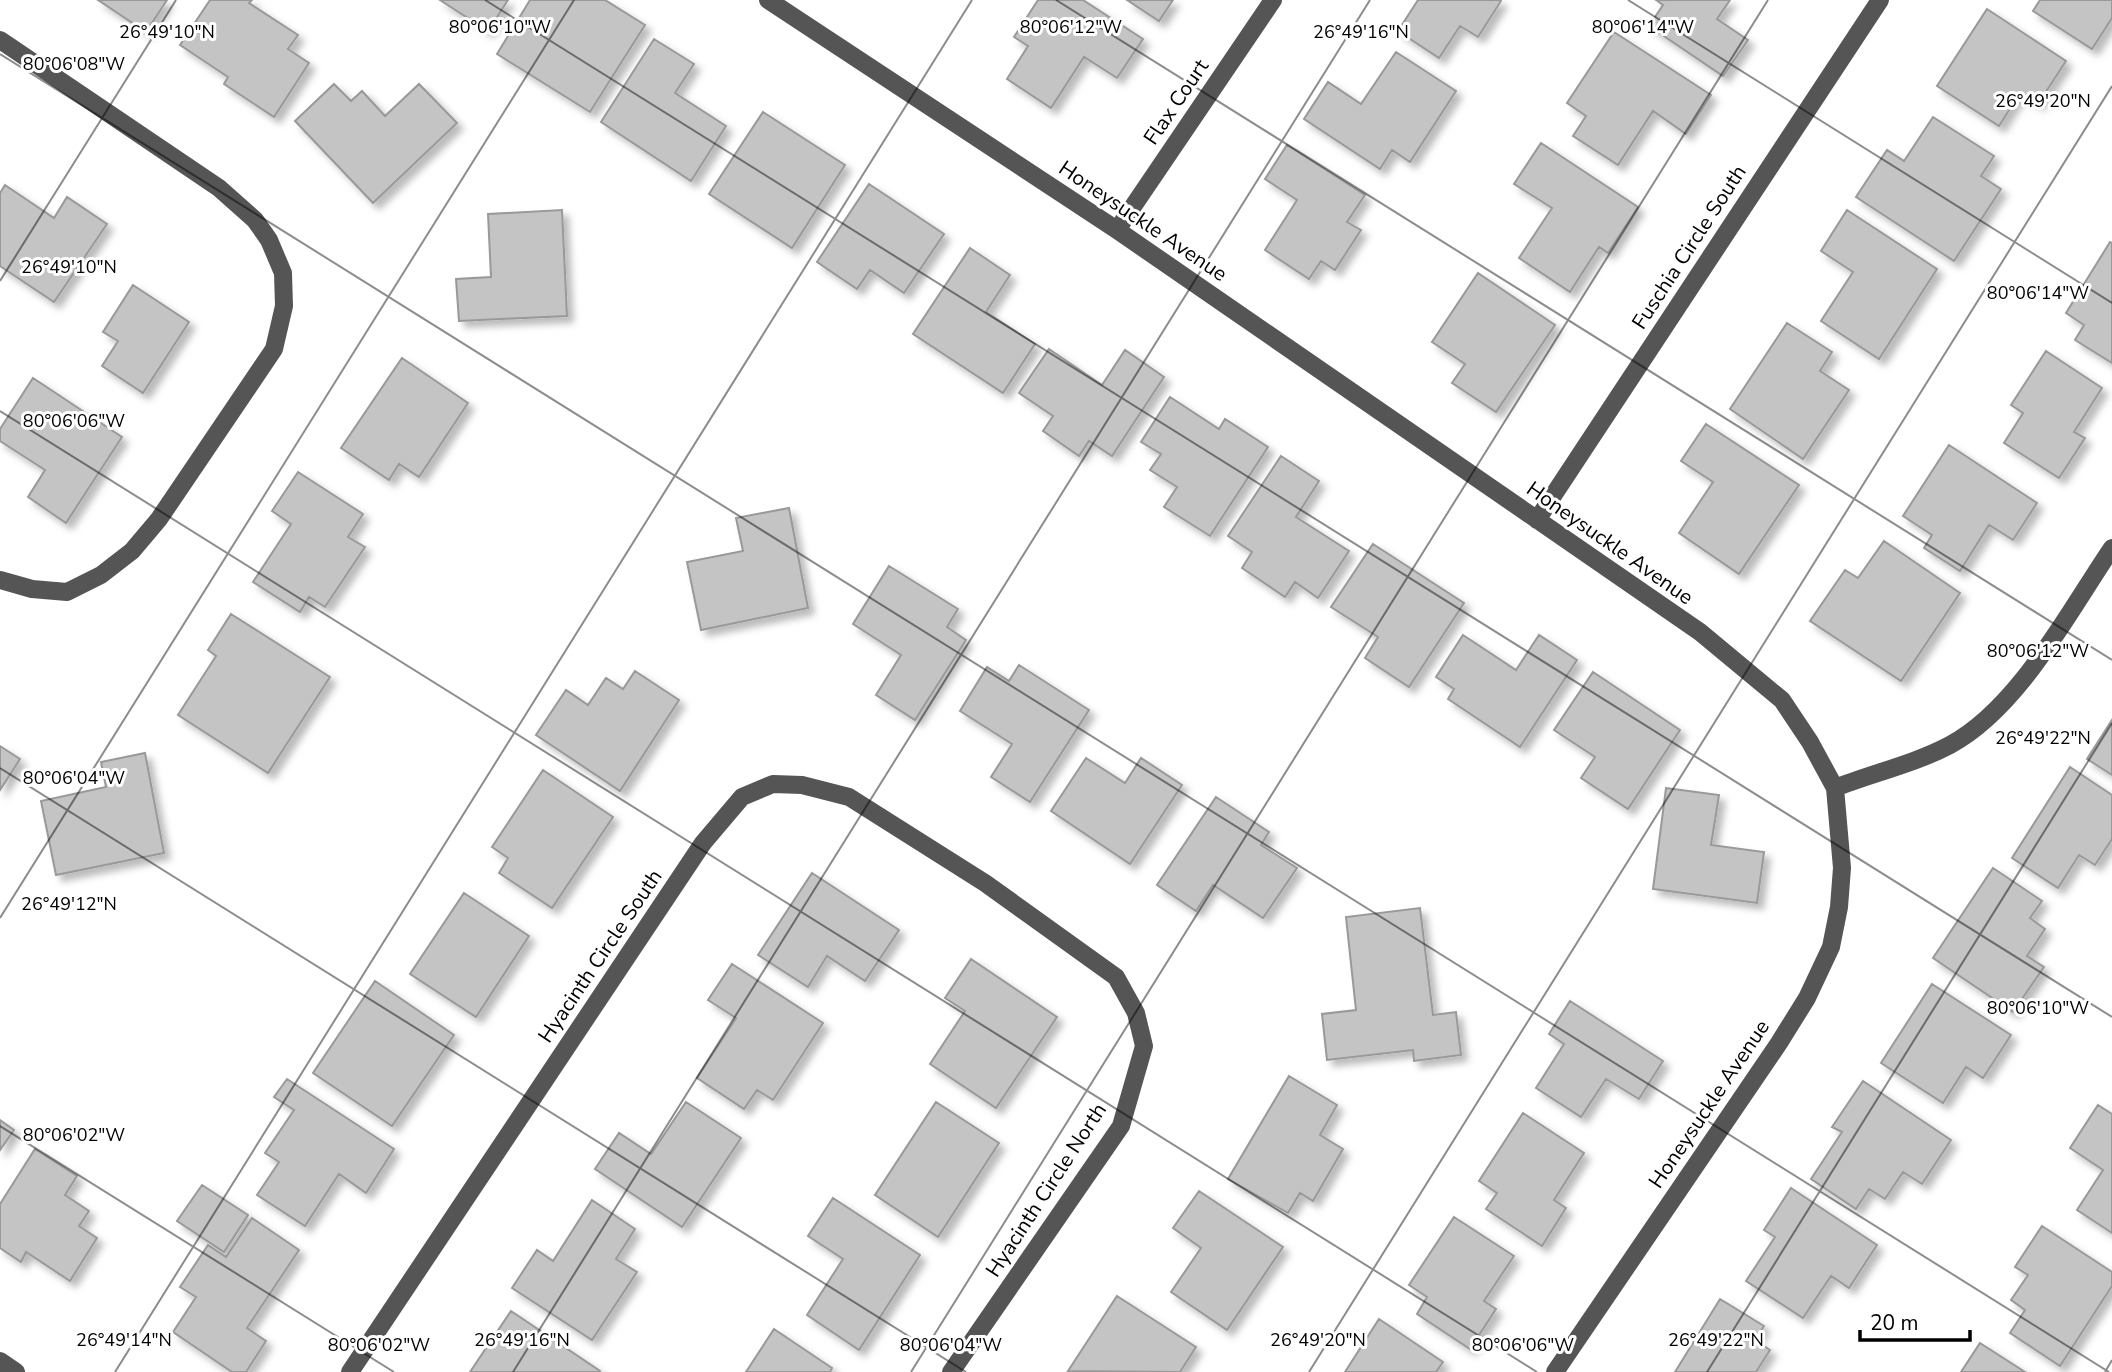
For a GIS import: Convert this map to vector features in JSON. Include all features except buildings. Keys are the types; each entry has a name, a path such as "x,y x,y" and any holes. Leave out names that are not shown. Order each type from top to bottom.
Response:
{"street":[{"name":"Honeysuckle Avenue","path":"768,0 1117,230 1699,632 1782,701 1810,742 1835,788 1842,868 1839,907 1831,947 1779,1043 1555,1372"},
{"name":"Flax Court","path":"1117,230 1273,0"},
{"name":"Fuschia Circle South","path":"1537,520 1880,0"},
{"path":"0,40 219,188 255,220 269,240 283,272 284,306 274,349 197,465 159,519 132,551 101,575 67,592 32,589 0,580"},
{"path":"1835,788 1919,759 1952,744 1984,721 2012,695 2112,548"},
{"name":"Hyacinth Circle South","path":"350,1372 703,843 742,797 772,784 802,785 849,797 985,883"},
{"name":"Hyacinth Circle North","path":"951,1372 1121,1126 1144,1046 1136,1013 1116,977 985,883"},
{"path":"0,1361 16,1372"}]}
